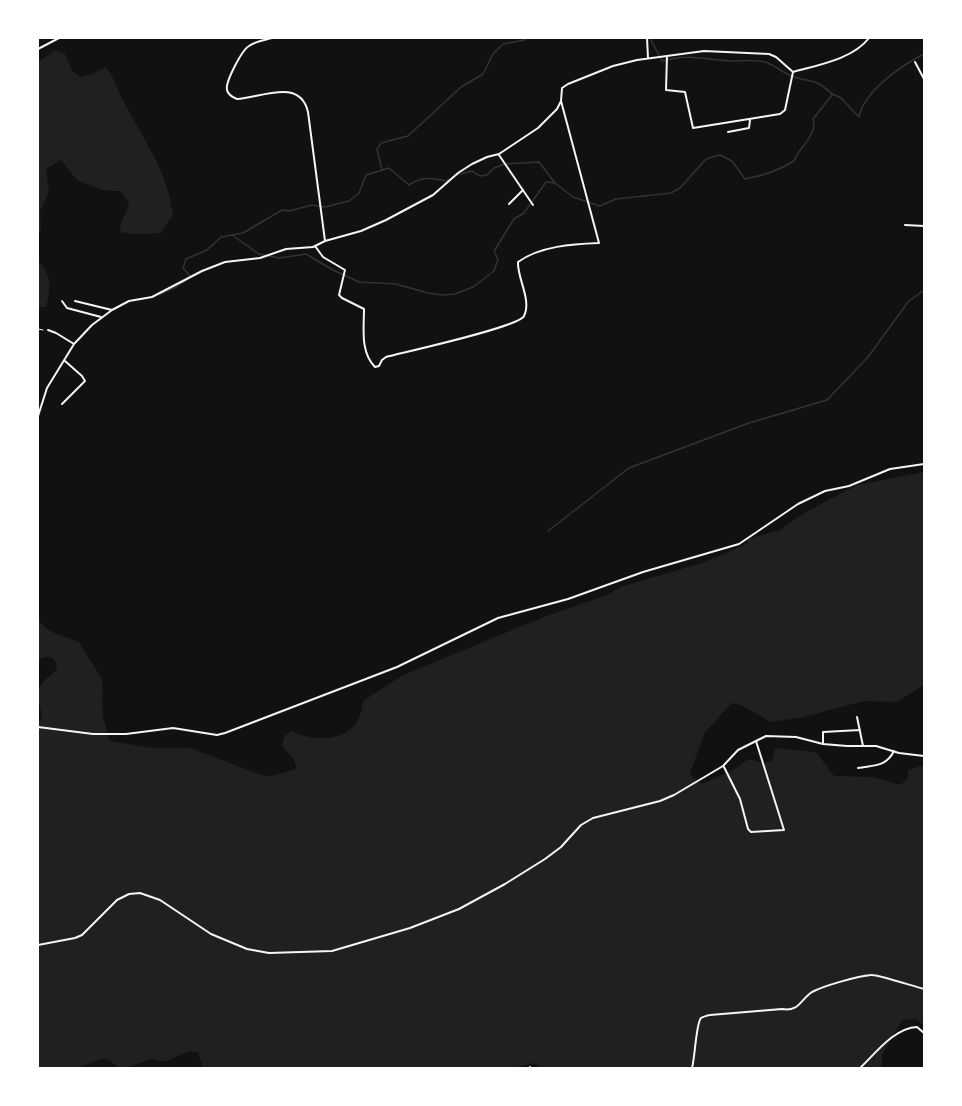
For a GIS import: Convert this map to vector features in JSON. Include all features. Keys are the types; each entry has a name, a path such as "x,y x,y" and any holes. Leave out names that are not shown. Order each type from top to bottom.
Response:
{"street":[{"path":"38,49 59,38"},
{"path":"272,38 252,44 245,50 228,82 227,90 231,97 239,99 286,91 302,99 308,112 325,241"},
{"path":"647,38 648,58"},
{"path":"793,72 846,55 859,48 869,38"},
{"path":"315,246 323,257 344,268 345,276 339,295 364,309 364,342 369,360 375,367 379,366 386,357 496,329 521,320 526,307 517,263 519,261 544,250 599,243 561,101 561,91 565,85 613,66 648,58 667,58 704,51 769,54 793,72"},
{"path":"667,58 666,90 685,92 693,129 784,112 793,72"},
{"path":"915,62 924,79"},
{"path":"38,416 47,388 74,344 110,311 129,301 152,297 225,262 260,258 286,249 315,246 386,220 433,195 458,173 483,159 499,154 545,122 561,101"},
{"path":"728,132 749,128 750,120"},
{"path":"499,154 532,205"},
{"path":"509,204 523,190"},
{"path":"905,225 924,226"},
{"path":"62,301 67,308 102,316"},
{"path":"75,302 110,311"},
{"path":"48,330 74,344"},
{"path":"62,404 85,381 65,361"},
{"path":"38,727 93,734 136,734 164,728 217,735 225,733 397,668 498,618 568,599 643,572 739,544 798,504 825,491 849,486 890,469 924,464"},
{"path":"857,717 862,746"},
{"path":"823,744 823,732 860,730"},
{"path":"38,945 82,935 117,900 129,894 140,893 160,900 212,934 247,949 270,953 306,953 338,949 410,928 459,909 545,859 561,848 581,825 593,818 665,799 723,766 735,752 772,735 802,738 823,744 883,747 924,756"},
{"path":"723,766 740,799 748,829 751,832 784,830 756,741"},
{"path":"858,768 882,764 890,759 894,751"},
{"path":"692,1068 696,1055 697,1031 702,1017 789,1010 801,1005 813,992 855,978 872,975 924,989"},
{"path":"860,1068 902,1032 917,1027 924,1033"}],"path":[{"path":"38,329 48,330"}],"shaded area":[{"path":"56,50 65,54 73,72 81,77 106,67 112,76 166,185 173,214 161,233 120,232 121,223 129,206 126,198 120,191 102,190 77,180 61,160 46,169 49,192 40,211 41,228 38,235 38,62"},
{"path":"38,260 46,271 49,282 46,307 38,307"},
{"path":"924,472 924,685 897,702 864,701 804,717 771,722 741,705 732,703 705,732 690,773 702,784 733,770 749,759 764,763 772,761 775,748 816,752 834,776 873,777 900,785 908,779 908,770 924,765 924,1026 916,1019 902,1020 882,1055 882,1068 539,1068 535,1063 511,1068 203,1068 198,1052 193,1051 169,1060 151,1059 123,1068 118,1068 112,1062 102,1059 76,1068 38,1068 38,723 42,717 38,695 40,686 57,667 50,657 38,660 38,620 53,632 79,642 102,679 103,717 110,741 151,748 190,748 261,775 271,776 297,769 294,760 282,746 284,737 291,731 307,737 319,738 338,736 346,732 358,720 363,701 403,675 544,617 607,595 623,586 702,563 747,544 748,539 780,530 804,513 857,485"}],"waterway":[{"path":"382,170 377,149 381,143 408,136 461,87 483,74 493,54 503,44 527,38"},
{"path":"650,38 662,61 690,57 761,61 769,63 790,76 818,83 832,94"},
{"path":"456,175 472,171 480,176 487,175 494,168 505,164 539,162 555,183 573,197 600,206 616,199 671,193 680,188 706,159 720,155 732,161 745,179 758,176 794,161 811,136 813,119 833,94 841,98 859,117 868,98 885,80 924,54"},
{"path":"191,277 183,268 186,259 207,250 221,237 243,233 282,210 289,211 312,205 325,207 349,201 359,193 366,175 389,168 409,185 423,179 447,181 449,179"},
{"path":"232,235 259,254 279,258 306,254 359,282 396,284 428,293 455,294 473,287 494,271 498,259 494,251 514,219 524,213 546,182 555,183"},
{"path":"160,294 188,279"},
{"path":"548,531 629,468 749,423 827,400 868,357 908,302 924,290"}]}
